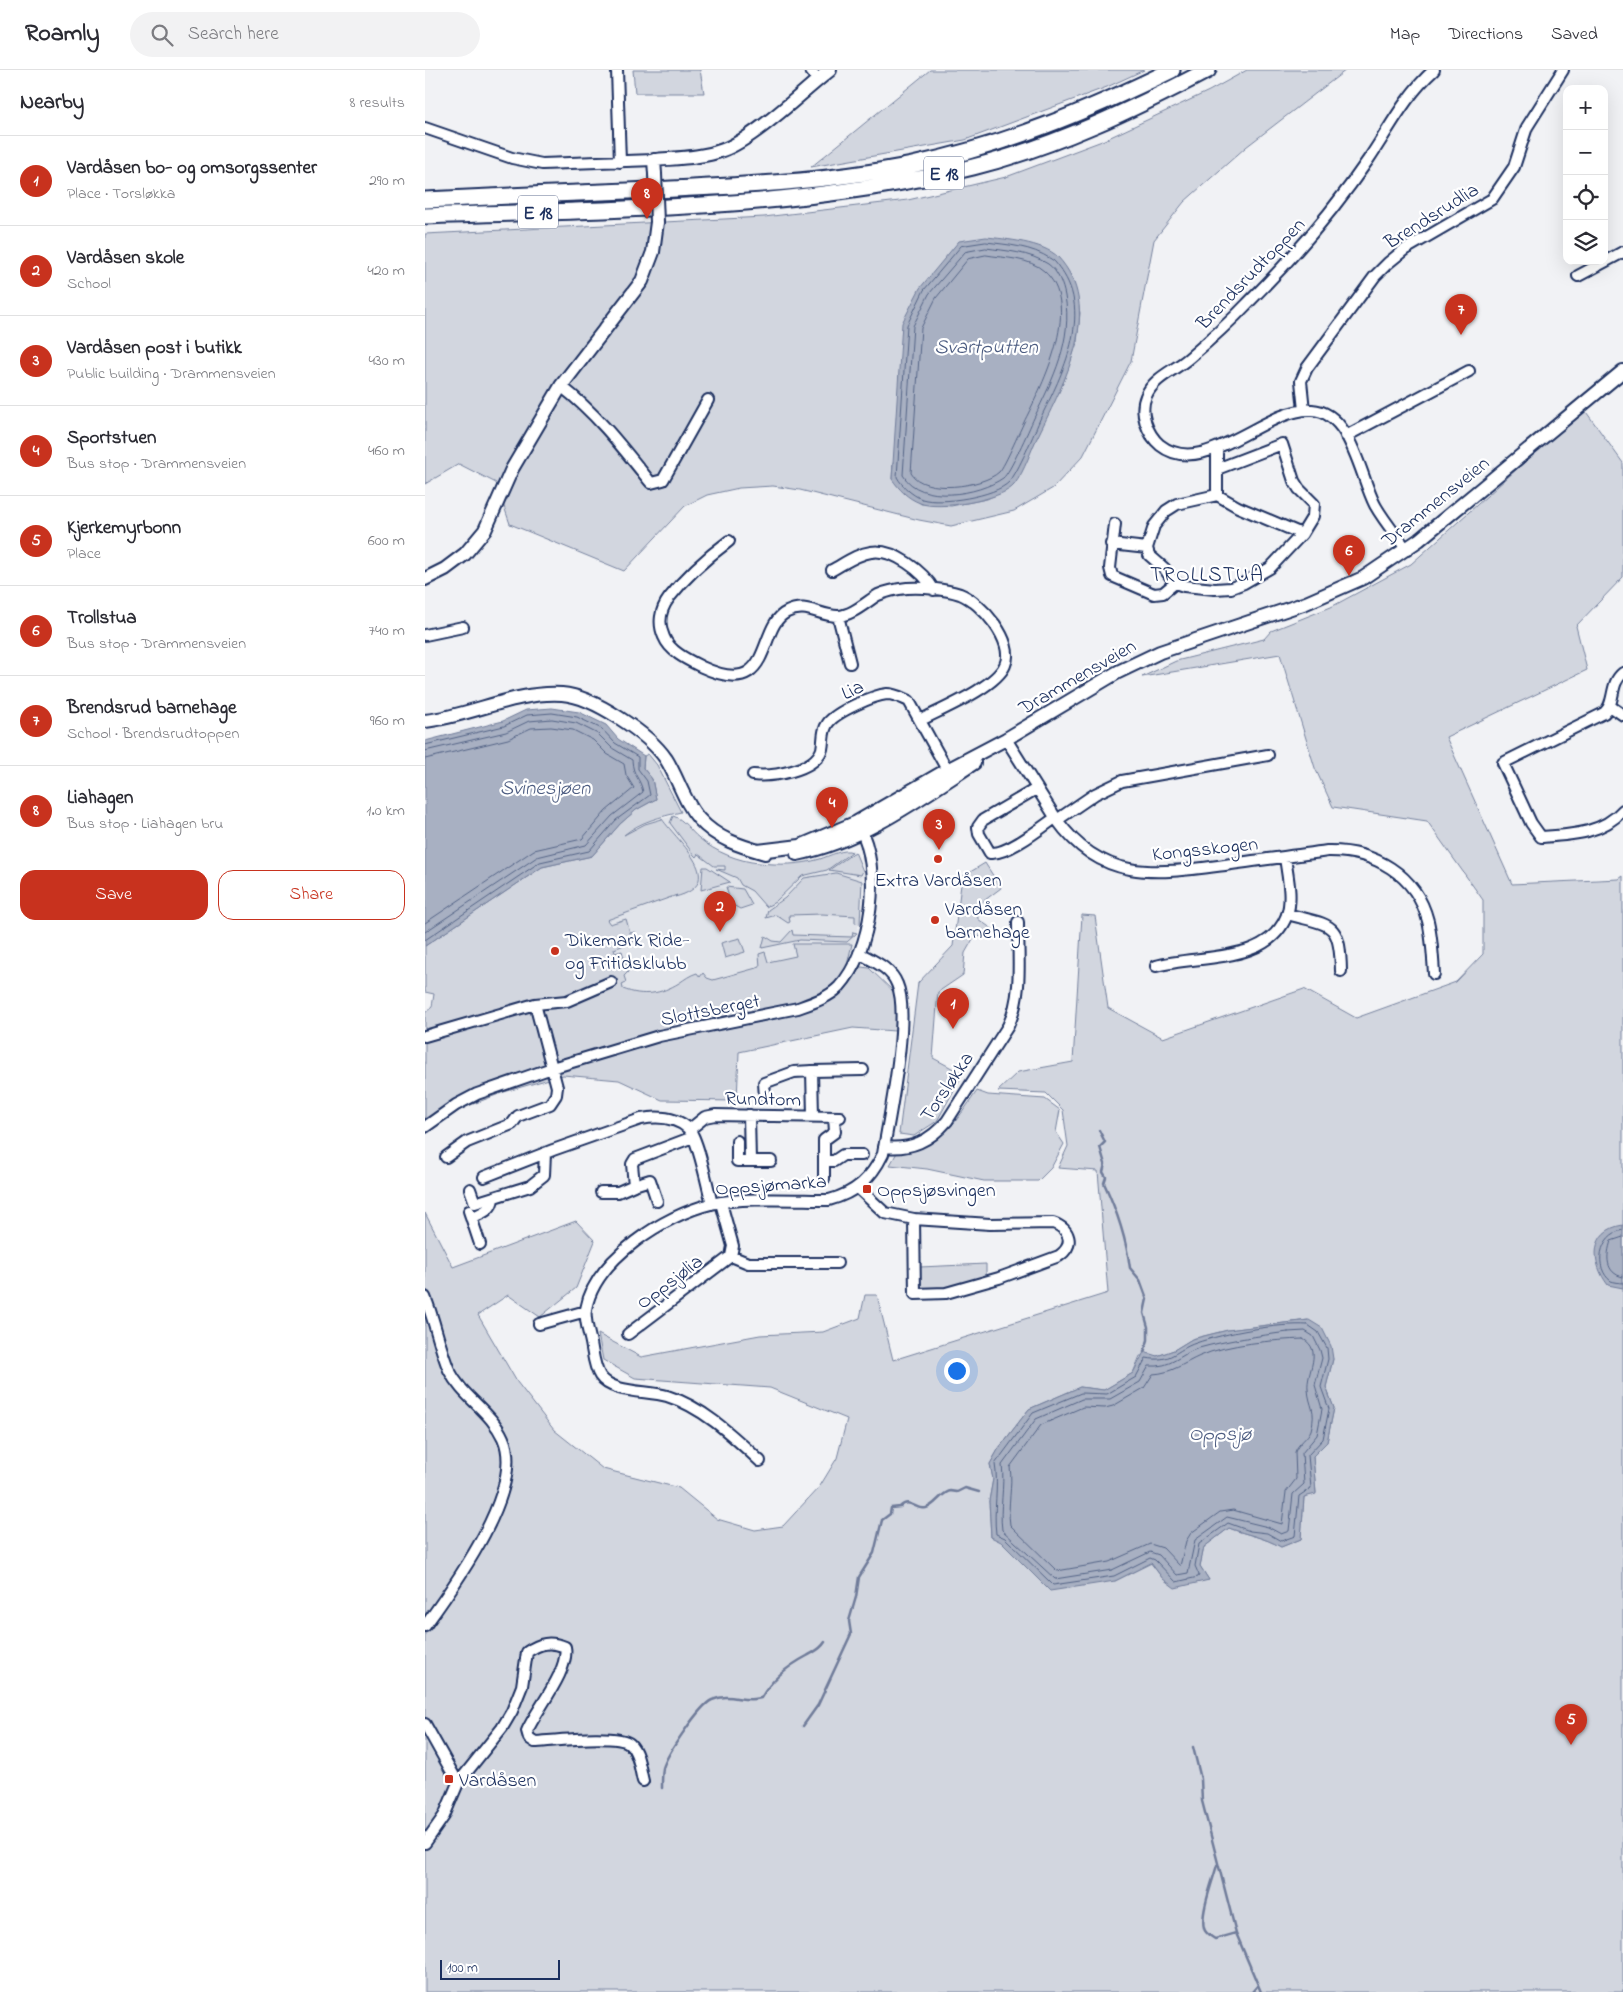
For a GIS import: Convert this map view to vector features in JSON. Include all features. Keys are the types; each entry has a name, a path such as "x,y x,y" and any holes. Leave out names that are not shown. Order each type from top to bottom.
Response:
{"highway":[{"name":"E 18","path":"425,200 763,184 844,176 902,166 970,150 1082,113 1171,70"},
{"name":"E 18","path":"425,216 765,200 846,192 916,180 975,166 1087,128 1139,105 1208,70"}],"main road":[{"path":"425,579 457,561 472,548 485,530 511,469 561,386 642,281 653,252 657,222 654,160 713,153 734,145 749,135 814,75 830,70"},
{"name":"Drammensveien","path":"425,721 542,694 564,694 585,699 608,711 660,752 692,810 705,825 736,845 758,851 800,846 859,827 1118,672 1152,655 1327,595 1363,578 1407,550 1623,371"}],"street":[{"path":"617,70 620,162"},
{"name":"Brendsrudtoppen","path":"1304,410 1268,423 1217,448 1186,455 1170,452 1159,444 1145,423 1145,398 1151,388 1161,377 1187,360 1230,321 1305,244 1368,160 1405,101 1434,70"},
{"name":"Brendsrudlia","path":"1304,410 1301,381 1307,368 1375,276 1404,250 1492,199 1511,171 1527,127 1563,70"},
{"path":"425,128 527,162 543,164 654,160"},
{"path":"1578,276 1623,252"},
{"path":"1347,436 1469,371"},
{"path":"561,386 584,404 610,432 651,483 663,480 708,400"},
{"path":"1304,410 1313,410 1331,416 1339,422 1347,436 1376,506 1407,550"},
{"path":"1217,469 1281,444 1294,481 1314,504 1313,516 1302,534 1270,568 1237,586 1215,589 1175,583 1164,568 1149,555 1147,548 1154,526 1166,511 1187,500 1217,495 1238,507 1302,534"},
{"path":"1217,448 1217,495"},
{"path":"1115,524 1111,544 1110,568 1112,576 1117,580 1154,594 1163,593 1175,583"},
{"path":"729,541 707,558 664,604 661,615 661,632 670,647 706,669 730,674 740,674 749,671 761,658 776,621 782,614 796,608 809,608 838,616 852,611 891,590 909,588 961,595 979,606 1004,638 1008,653 1006,665 996,678 921,720"},
{"path":"1111,544 1147,548"},
{"path":"832,570 859,555 873,551 886,553 921,574 934,590"},
{"path":"838,616 850,663"},
{"path":"425,636 463,627"},
{"path":"1623,674 1614,686 1611,706 1604,713 1503,763 1531,822 1541,837 1589,832 1608,823 1623,810"},
{"name":"Lia","path":"753,775 786,773 810,763 818,756 822,749 823,732 829,722 873,697 889,694 897,695 909,701 949,774"},
{"path":"1611,706 1623,715"},
{"name":"Kongsskogen","path":"1006,739 1036,789 1069,837 1090,854 1116,867 1148,873 1177,872 1346,850 1371,857 1390,866 1410,884 1423,905 1431,940 1434,974"},
{"path":"1036,789 983,820 978,827 979,834 990,852 997,854 1095,794 1123,781 1268,755"},
{"name":"Slottsberget","path":"425,1127 456,1105 477,1094 552,1068 659,1036 774,1014 817,1001 837,989 850,973 859,953 873,885 859,827"},
{"name":"Kongsskogen","path":"1285,857 1289,890 1287,914"},
{"path":"1157,966 1176,960 1238,954 1254,949 1274,933 1287,914 1321,923 1334,930 1339,938 1341,971"},
{"name":"Torsløkka","path":"884,1147 913,1146 927,1141 937,1133 947,1121 1008,1026 1017,998 1018,922"},
{"name":"Oppsjømarka","path":"586,1311 597,1281 613,1261 655,1228 717,1203 829,1200 844,1196 858,1188 872,1173 883,1155 902,1022 902,997 897,982 889,971 859,953"},
{"path":"425,1036 535,1004 567,1001 611,982"},
{"path":"446,1157 467,1142 513,1124 518,1116 550,1104 556,1095 557,1087 535,1004"},
{"path":"765,1106 764,1083 793,1072 863,1070"},
{"path":"812,1071 813,1116"},
{"name":"Rundtom","path":"634,1185 631,1164 635,1159 691,1133 705,1117 749,1116 765,1106 813,1116 837,1116 835,1132 824,1140 824,1161"},
{"path":"484,1177 545,1153 641,1119 656,1116 671,1119 691,1133 717,1203"},
{"path":"749,1116 750,1161"},
{"path":"749,1142 733,1141 737,1161 771,1161"},
{"path":"470,1189 475,1203 530,1186 544,1175 545,1153"},
{"path":"824,1179 824,1161 834,1161 843,1155 862,1154"},
{"path":"601,1192 618,1192 648,1177 657,1201"},
{"path":"858,1188 885,1213 914,1219 991,1224 1053,1223 1062,1226 1068,1234 1069,1243 1067,1250 1059,1256 999,1278 945,1293 915,1294 914,1219"},
{"path":"480,1244 470,1215 487,1210 492,1204 493,1198"},
{"name":"Oppsjølia","path":"628,1334 731,1256 733,1246 717,1203"},
{"name":"Oppsjølia","path":"731,1256 748,1263 837,1263"},
{"path":"425,1297 449,1370 462,1390 494,1422 504,1439 508,1459 507,1478 475,1554 425,1626"},
{"path":"539,1324 586,1311 600,1376 610,1384 620,1388 651,1392 688,1404 701,1412 760,1461"},
{"path":"425,1843 444,1816 458,1784 502,1728 512,1711 522,1686 527,1652 543,1643 555,1643 565,1647 566,1653 563,1667 527,1731 529,1738 535,1742 615,1738 630,1744 638,1758 643,1780"},
{"path":"425,1724 458,1784"}],"shaded area":[{"path":"633,70 700,70 704,93 635,93"},
{"path":"930,70 1144,70 1107,87 965,140 811,167"},
{"path":"1247,70 1346,70 1246,147 1184,202 1154,240 1131,361 1083,456 1053,488 1014,511 951,526 919,520 800,490 773,486 739,488 707,495 685,506 624,571 510,524 496,483 459,464 425,484 425,234 764,217 908,200 1006,177 1102,141 1209,91","holes":["1056,256 1073,279 1080,313 1077,343 1063,383 1013,486 987,499 951,506 921,504 892,479 893,463"]},
{"path":"1584,409 1623,463 1623,577 1576,626 1587,670 1446,737 1512,884 1619,879 1623,876 1623,1992 425,1992 425,1213 453,1267 576,1221 595,1241 576,1288 540,1317 508,1295 478,1315 517,1382 554,1430 603,1469 679,1488 717,1519 755,1530 783,1526 820,1486 837,1458 847,1419 770,1388 635,1378 603,1360 598,1334 641,1357 760,1335 823,1332 860,1318 865,1295 877,1295 893,1360 1108,1293 1098,1171 1058,1168 1068,1146 1063,1110 1046,1093 998,1091 1018,1072 1073,1062 1082,915 1095,916 1108,1008 1163,1038 1304,989 1356,1018 1456,982 1483,954 1483,900 1427,821 1333,807 1315,768 1280,654 1142,677 1176,661 1264,639 1271,631 1331,607 1411,564","holes":["1308,1320 1333,1359 1326,1387 1334,1408 1327,1442 1313,1456 1316,1493 1304,1497 1301,1539 1281,1547 1262,1538 1229,1528 1204,1547 1200,1566 1209,1580 1163,1579 1151,1563 1115,1581 991,1537 989,1501 993,1479 990,1464 999,1448 1029,1409 1080,1387 1104,1390 1133,1373 1140,1356 1157,1356 1174,1350 1192,1339 1228,1330"]},
{"path":"648,754 657,765 681,812 644,823 624,835 645,824 662,819 695,862 699,872 698,882 691,891 607,920 610,924 626,919 630,933 635,932 637,940 614,949 615,953 622,951 628,972 624,976 626,982 622,984 623,989 645,994 659,992 697,973 700,977 703,973 707,978 713,980 760,967 759,954 765,952 768,962 796,956 793,944 852,944 847,965 869,968 894,992 897,1015 895,1031 853,1028 739,1052 737,1101 662,1100 619,1080 563,1075 504,1092 463,1108 436,1123 425,1134 425,1013 432,1007 434,994 425,992 425,946 542,867 592,856 620,824 636,810 656,799 652,779 643,768 644,756"},
{"path":"673,816 679,818 698,838 713,848 738,859 757,863 794,864 853,850 863,871 861,916 848,966 628,1008 587,863 622,834 651,821"},
{"path":"673,816 712,848 735,858 751,862 797,863 820,859 841,852 852,852 827,870 802,876 775,902 766,907 752,891 741,885 737,878 716,869 725,870 725,866 714,866 698,854 696,857 670,823"},
{"path":"855,852 863,871 861,875 829,870"},
{"path":"985,863 1001,888 977,906 978,919 995,931 973,939 965,953 963,975 938,992 933,1058 963,1074 937,1121 914,1136 899,1134 918,983 953,946 962,877"},
{"path":"703,867 707,867 730,882 701,890"},
{"path":"836,873 862,881 860,924 855,923 855,916 789,915 790,922 788,923 776,915 766,918 768,910 785,898 804,878"},
{"path":"726,887 743,889 752,905 740,909 731,904"},
{"path":"792,930 793,935 852,937 853,932 857,933 847,942 800,940 762,948 765,936 773,941 781,942"},
{"path":"740,938 745,952 725,958 721,943"},
{"path":"977,1091 988,1095 1045,1099 1060,1110 1056,1132 1064,1144 1051,1168 1038,1181 984,1181 927,1169 890,1165 899,1149 914,1148 926,1144 945,1132 954,1123"},
{"path":"986,1264 986,1278 943,1289 920,1290 920,1267"}],"water":[{"name":"Svartputten","path":"986,237 1034,245 1058,257 1072,277 1078,299 1079,322 1075,346 1059,392 1025,467 1014,485 997,495 969,503 940,506 928,505 907,496 892,479 902,323 920,288 959,241"},
{"name":"Svinesjøen","path":"552,708 579,712 606,725 618,739 644,756 643,768 652,779 656,799 636,810 620,824 592,856 542,867 425,946 425,741 503,721 526,710"},
{"path":"1623,1225 1623,1288 1608,1285 1598,1267 1596,1249 1604,1233 1612,1228"},
{"name":"Oppsjø","path":"1309,1320 1322,1328 1331,1346 1333,1359 1326,1387 1334,1408 1327,1442 1313,1456 1316,1494 1304,1497 1301,1539 1281,1547 1262,1538 1229,1528 1204,1547 1200,1566 1209,1580 1175,1588 1163,1579 1151,1563 1115,1581 1050,1591 1001,1542 991,1537 989,1501 993,1479 990,1464 999,1448 1029,1409 1080,1387 1104,1390 1133,1373 1144,1352 1157,1356 1174,1350 1192,1339 1228,1330"}],"waterway":[{"path":"1099,1130 1105,1142 1100,1147 1105,1164 1103,1172 1106,1177 1104,1183 1120,1224 1130,1268 1140,1280 1147,1299 1144,1313 1148,1327 1148,1340 1144,1352"},
{"path":"803,1726 818,1705 851,1634 849,1621 856,1597 859,1577 874,1553 882,1520 890,1514 891,1508 900,1507 907,1503 919,1508 926,1508 933,1505 943,1494 950,1491 957,1492 965,1488 979,1492"},
{"path":"662,1788 663,1768 666,1761 684,1731 707,1704 712,1700 725,1697 761,1698 781,1674 793,1664 819,1649 825,1642"},
{"path":"1193,1747 1201,1779 1202,1801 1236,1933 1261,1992"},
{"path":"1217,1865 1205,1906 1204,1928 1215,1939 1236,1933"},
{"path":"1252,1992 1258,1985"}],"place":[{"name":"Liahagen","path":"647,219"},
{"name":"Brendsrud barnehage","path":"1461,335"},
{"name":"Trollstua","path":"1349,576"},
{"name":"Sportstuen","path":"832,828"},
{"name":"Vardåsen post i butikk","path":"939,850"},
{"name":"Extra Vardåsen","path":"938,859"},
{"name":"Vardåsen barnehage","path":"935,920"},
{"name":"Vardåsen skole","path":"720,932"},
{"name":"Dikemark Ride- og Fritidsklubb","path":"555,951"},
{"name":"Vardåsen bo- og omsorgssenter","path":"953,1029"},
{"name":"Oppsjøsvingen","path":"867,1189"},
{"name":"Kjerkemyrbonn","path":"1571,1745"},
{"name":"Vardåsen","path":"449,1779"}],"district":[{"name":"TROLLSTUA","path":"1207,574"}]}
